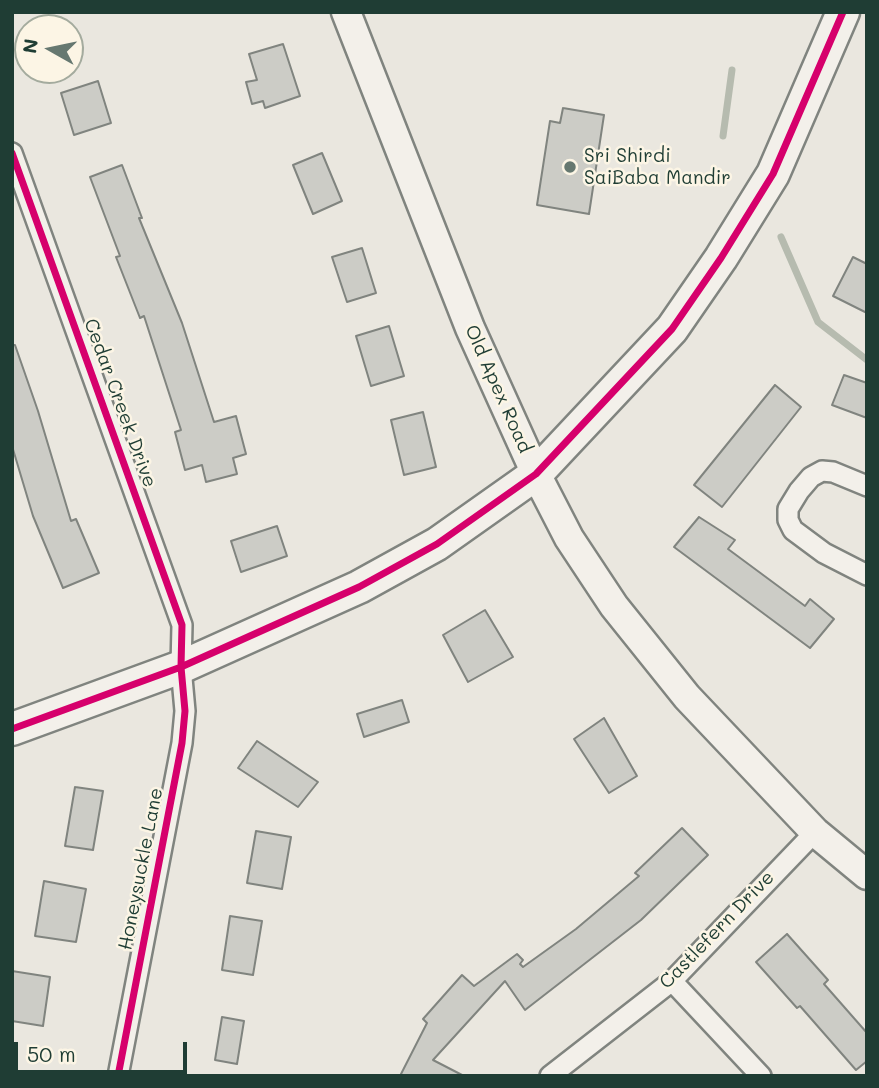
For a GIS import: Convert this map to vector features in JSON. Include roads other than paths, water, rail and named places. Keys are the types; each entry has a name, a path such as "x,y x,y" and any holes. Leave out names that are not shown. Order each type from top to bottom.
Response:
{"main road":[{"name":"Old Apex Road","path":"346,12 470,328 536,474 569,538 614,606 687,697 815,832 867,874"},
{"path":"12,729 181,667 359,587 437,544 536,474 672,329 721,258 773,174 844,12"}],"street":[{"name":"Cedar Creek Drive","path":"12,153 171,588 182,625 181,667"},
{"path":"867,486 833,472 822,471 811,477 799,491 788,509 788,520 793,530 824,553 867,575"},
{"name":"Honeysuckle Lane","path":"118,1076 182,743 185,711 181,667"},
{"name":"Castlefern Drive","path":"550,1076 672,981 815,832"},
{"path":"672,981 761,1076"}],"waterway":[{"path":"723,136 732,70"},
{"path":"781,237 818,322 867,360"}],"place":[{"name":"Sri Shirdi SaiBaba Mandir","path":"570,167"}]}
